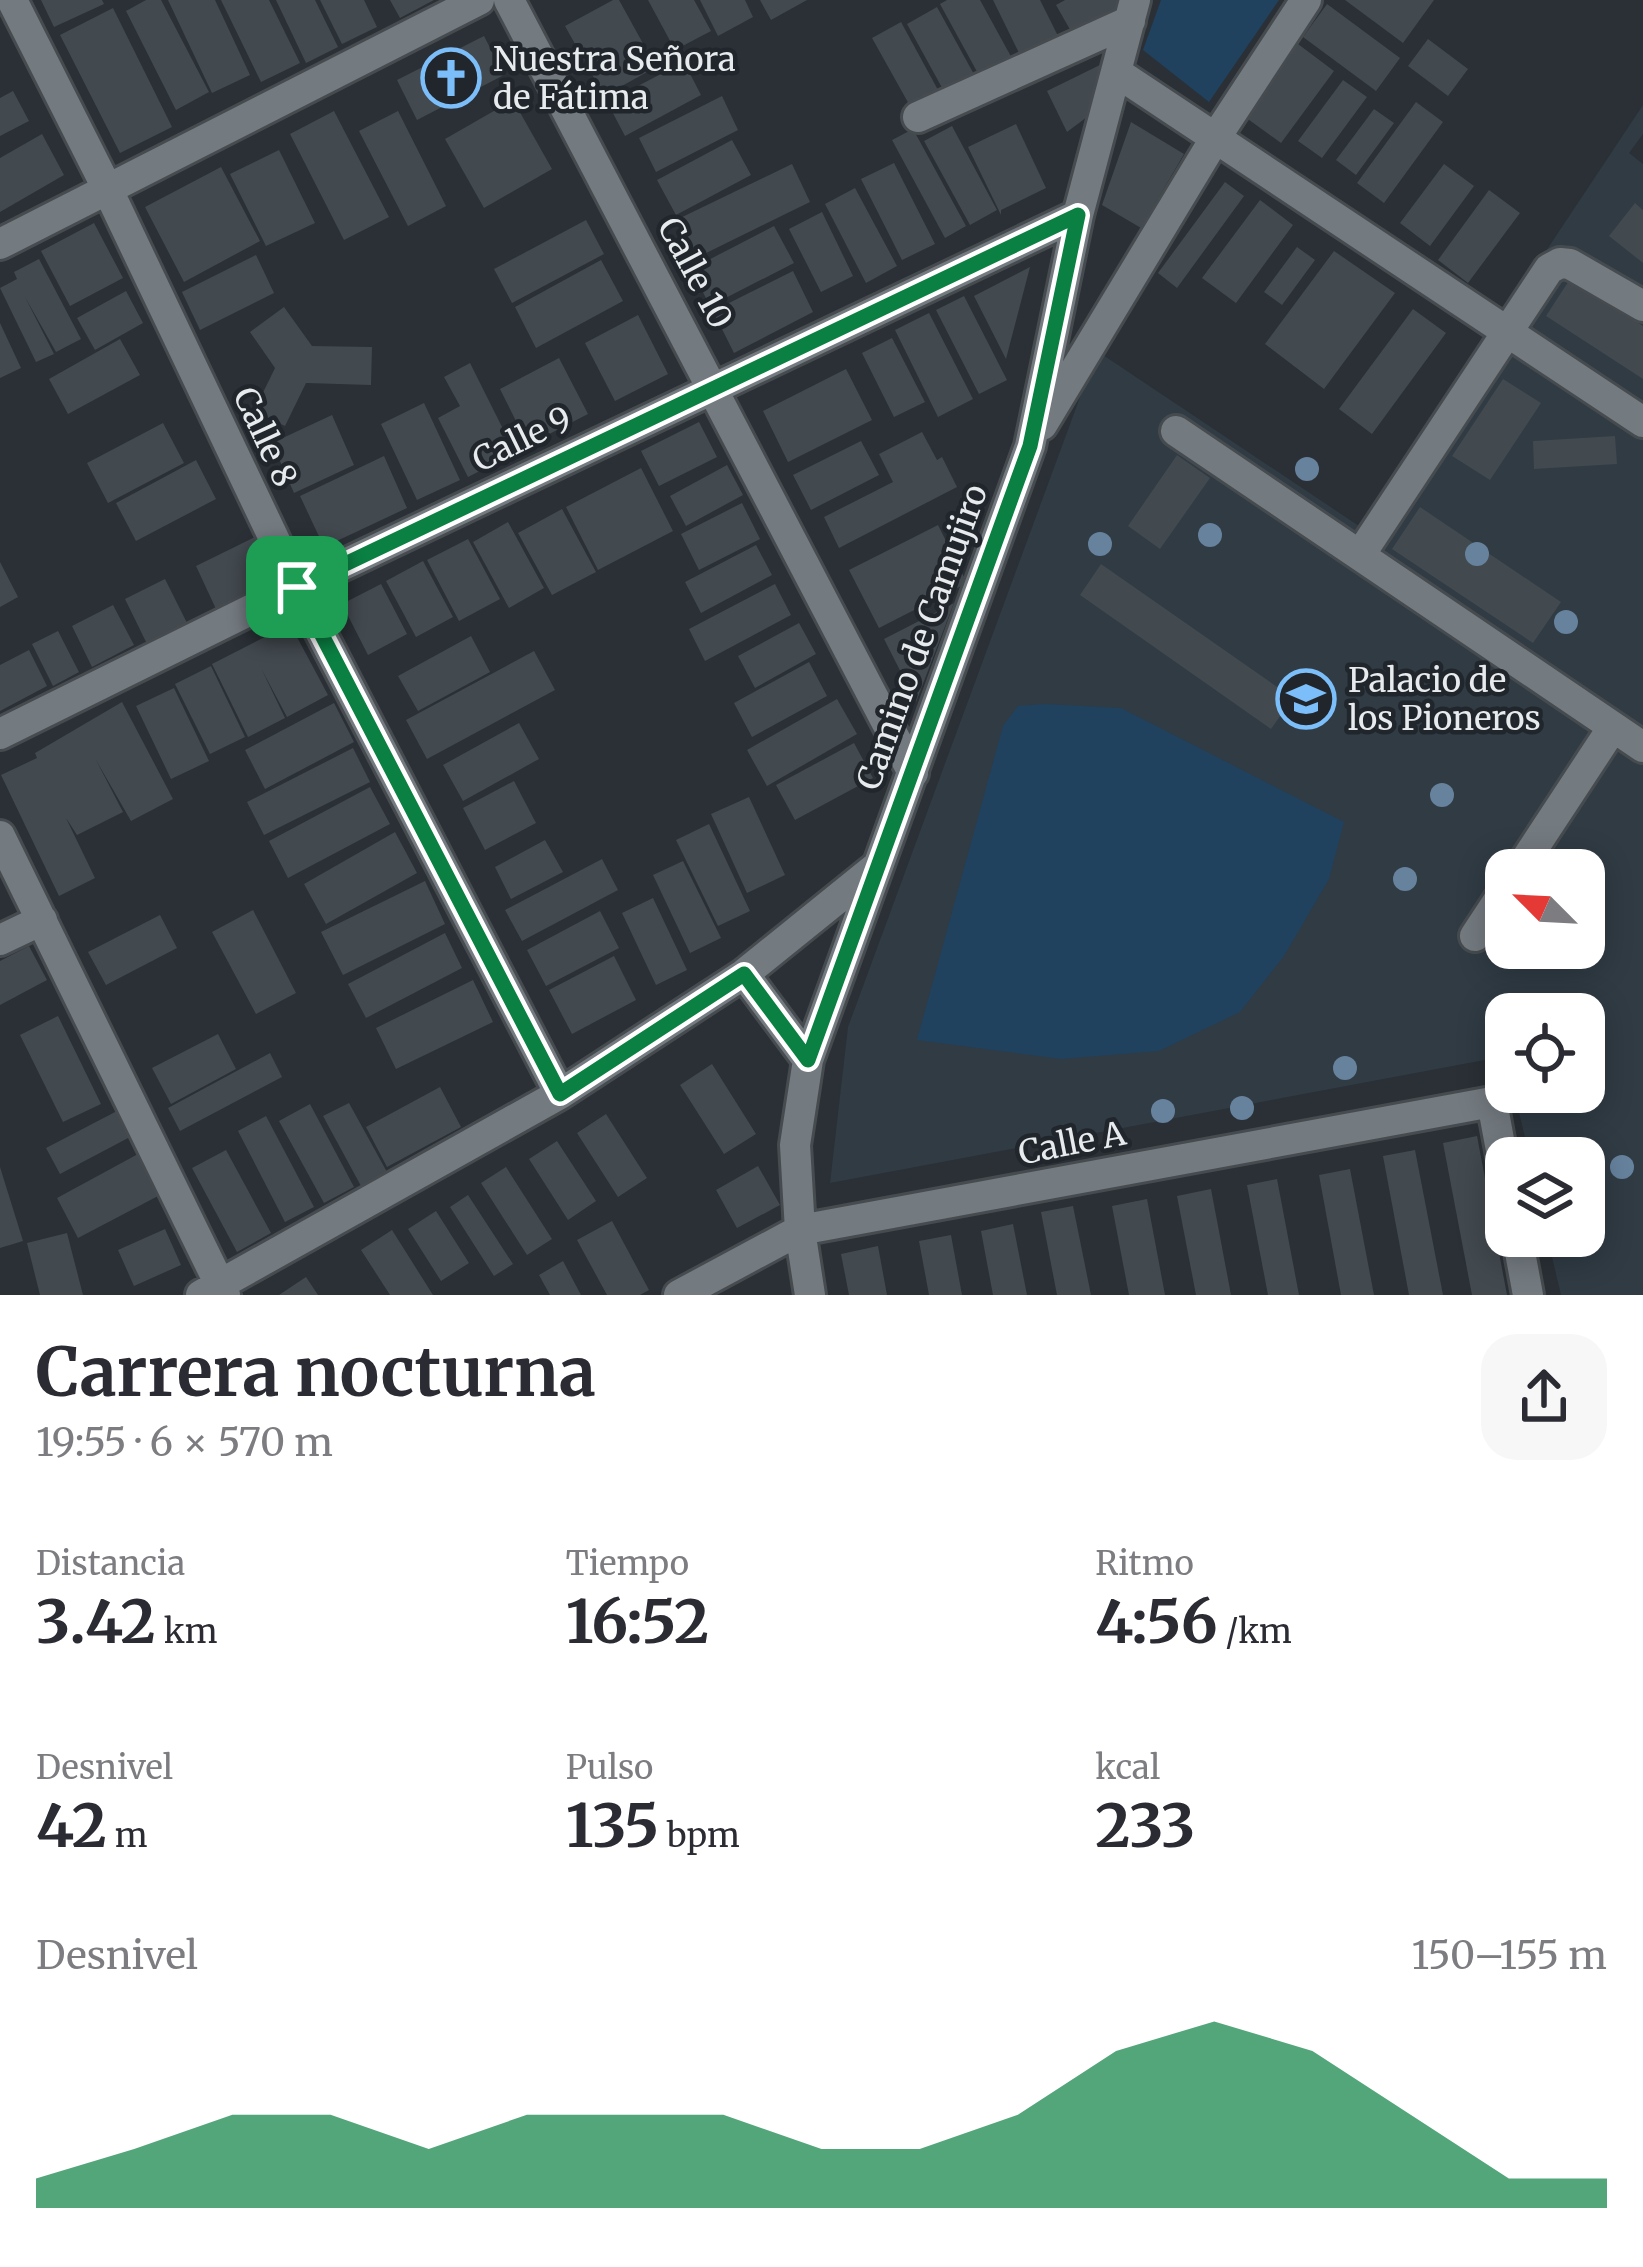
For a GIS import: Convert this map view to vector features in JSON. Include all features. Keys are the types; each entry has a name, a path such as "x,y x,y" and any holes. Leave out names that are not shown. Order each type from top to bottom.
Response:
{"street":[{"name":"Calle 8","path":"12,0 297,587 560,1094"},
{"path":"0,244 479,0"},
{"name":"Calle 10","path":"509,0 913,773"},
{"path":"1030,446 1216,136 1306,0"},
{"path":"918,117 1132,11"},
{"name":"Camino de Camujiro","path":"810,1295 795,1145 808,1060 1030,446 1078,215 1132,11"},
{"path":"1116,72 1643,422"},
{"name":"Calle 9","path":"0,734 297,587 1078,215"},
{"path":"1360,556 1503,328 1549,269 1560,263 1580,268 1643,306"},
{"path":"1176,431 1643,747"},
{"path":"1533,849 1613,727"},
{"path":"0,836 215,1292 560,1094 744,974 874,869"},
{"path":"0,940 42,920"},
{"path":"1475,936 1485,921"},
{"path":"744,974 808,1060"},
{"name":"Calle A","path":"679,1295 800,1231 1492,1102 1499,1137"},
{"path":"1521,1257 1528,1295"}],"shaded area":[{"path":"1161,0 1279,0 1209,102 1143,50"},
{"name":"Palacio de los Pioneros","path":"1643,105 1643,134 1629,153 1643,164 1643,1295 1561,1295 1552,1257 1605,1257 1605,1137 1525,1137 1519,1113 1605,1113 1605,993 1485,993 1485,1060 830,1183 848,1027 1097,351 1362,528"},
{"path":"1018,706 1121,708 1344,822 1329,879 1284,956 1240,1012 1159,1051 1061,1059 917,1040 1003,726"}],"building":[{"path":"41,0 102,0 104,4 54,27"},
{"path":"146,0 161,0 209,92 176,110 126,11"},
{"path":"168,0 215,0 250,75 212,93"},
{"path":"221,0 269,0 300,63 261,82"},
{"path":"276,0 315,0 338,47 306,63"},
{"path":"320,0 364,0 377,27 342,44"},
{"path":"390,0 434,0 400,18"},
{"path":"619,0 656,67 604,96 565,26"},
{"path":"648,0 694,0 711,31 675,50"},
{"path":"700,0 745,0 753,17 718,36"},
{"path":"760,0 807,0 771,20"},
{"path":"980,0 1014,62 981,79 940,4"},
{"path":"993,0 1040,0 1058,36 1020,55"},
{"path":"1065,0 1119,0 1122,5 1072,33 1056,5"},
{"path":"1345,0 1434,0 1403,43"},
{"path":"1327,4 1400,58 1376,91 1303,37"},
{"path":"937,7 976,78 946,95 907,24"},
{"path":"113,8 172,127 120,153 60,35"},
{"path":"901,22 938,90 910,106 872,38"},
{"name":"Nuestra Señora de Fátima","path":"484,36 504,75 417,120 397,80"},
{"path":"1428,39 1468,69 1448,96 1408,66"},
{"path":"1298,44 1334,71 1281,143 1245,117"},
{"path":"684,62 701,95 625,136 607,102"},
{"path":"1106,62 1087,117 1067,132 1047,91"},
{"path":"1343,80 1367,97 1322,158 1298,141"},
{"path":"13,91 29,121 0,136 0,98"},
{"path":"722,96 738,130 656,172 639,138"},
{"path":"513,100 552,169 484,208 445,139"},
{"path":"1416,102 1443,122 1384,203 1357,183"},
{"path":"1374,109 1394,123 1356,175 1336,160"},
{"path":"334,111 389,217 344,240 290,134"},
{"path":"398,111 446,206 408,226 359,131"},
{"path":"1131,122 1184,154 1141,228 1102,205"},
{"path":"1016,124 1046,188 1001,210 1001,215 968,147"},
{"path":"952,126 997,210 970,225 924,141"},
{"path":"913,129 966,226 945,238 892,140"},
{"path":"42,134 64,175 0,212 0,158"},
{"path":"732,140 751,175 676,215 657,180"},
{"path":"279,150 315,223 266,246 230,174"},
{"path":"894,163 935,244 902,260 861,179"},
{"path":"792,164 810,202 694,259 676,220"},
{"path":"1444,164 1474,186 1430,246 1400,223"},
{"path":"221,167 260,241 184,282 145,207"},
{"path":"1225,182 1244,196 1177,288 1158,273"},
{"path":"855,188 897,266 866,283 825,204"},
{"path":"1489,190 1520,213 1468,283 1438,260"},
{"path":"1260,200 1293,225 1236,303 1202,278"},
{"path":"1635,203 1643,210 1643,263 1609,236"},
{"path":"822,212 853,276 821,292 789,229"},
{"path":"586,220 604,254 512,303 494,269"},
{"path":"94,223 123,278 70,306 41,251"},
{"path":"774,226 794,263 710,306 691,269"},
{"path":"1297,247 1315,260 1282,305 1264,292"},
{"path":"1334,251 1395,293 1324,389 1265,344"},
{"path":"256,255 274,293 200,330 182,292"},
{"path":"39,259 81,339 56,352 25,297 54,354 36,362 0,288 17,279 14,272"},
{"path":"601,260 623,301 536,348 515,307"},
{"path":"1030,267 1006,359 974,296"},
{"path":"793,271 813,312 734,353 713,311"},
{"path":"1570,279 1643,326 1643,379 1546,316"},
{"path":"126,291 143,323 95,350 77,318"},
{"path":"964,296 1007,380 979,394 936,310"},
{"path":"284,307 312,346 372,347 371,385 306,383 285,426 254,411 275,368 250,332"},
{"path":"1413,309 1446,333 1372,434 1339,409"},
{"path":"929,313 973,399 938,417 895,330"},
{"path":"638,315 668,374 615,401 585,343"},
{"path":"0,323 21,368 0,378"},
{"path":"892,338 925,402 894,417 862,353"},
{"path":"120,339 140,375 68,414 49,379"},
{"path":"559,358 588,414 528,445 500,389"},
{"path":"470,363 515,453 468,477 438,418 460,406 444,377"},
{"path":"846,369 872,420 788,462 763,411"},
{"path":"1503,379 1541,403 1490,480 1452,456"},
{"path":"424,403 460,480 417,500 381,424"},
{"path":"332,415 354,465 294,493 272,443"},
{"path":"699,422 717,457 659,486 641,451"},
{"path":"163,423 184,463 108,503 87,463"},
{"path":"922,432 957,487 839,548 824,517 893,482 879,454"},
{"path":"1615,436 1617,464 1534,469 1533,441"},
{"path":"861,441 879,475 811,510 793,475"},
{"path":"1177,455 1210,478 1160,549 1128,526"},
{"path":"384,456 407,508 324,547 300,496"},
{"path":"196,460 216,499 136,541 116,503"},
{"path":"727,465 743,495 686,526 670,496"},
{"path":"641,468 673,531 598,570 566,507"},
{"path":"742,503 760,539 699,570 681,534"},
{"path":"1420,507 1561,602 1533,643 1392,549"},
{"path":"562,509 596,572 552,595 518,533"},
{"path":"508,522 544,588 509,608 473,542"},
{"path":"938,525 967,583 879,628 849,570"},
{"path":"257,536 277,579 216,609 196,566"},
{"path":"468,539 500,599 459,621 427,560"},
{"path":"756,545 772,575 701,613 685,582"},
{"path":"423,561 453,617 416,637 386,581"},
{"path":"0,562 18,597 0,607"},
{"path":"1101,564 1293,698 1271,729 1080,595"},
{"path":"165,579 188,625 148,646 125,599"},
{"path":"381,584 407,634 368,655 342,604"},
{"path":"775,584 791,615 705,661 689,629"},
{"path":"954,603 916,702 884,639"},
{"path":"113,605 134,645 92,667 72,626"},
{"path":"799,623 816,654 755,688 738,656"},
{"path":"290,624 328,695 287,717 262,670 285,718 248,737 212,664"},
{"path":"58,631 79,672 53,686 32,644"},
{"path":"471,636 490,672 418,711 398,676"},
{"path":"29,650 47,686 0,711 0,665"},
{"path":"534,651 555,690 427,759 406,720"},
{"path":"809,662 827,696 752,737 734,703"},
{"path":"211,666 245,737 210,754 175,684"},
{"path":"174,688 209,761 171,779 136,706"},
{"path":"837,699 857,734 767,786 747,750"},
{"path":"122,702 173,799 131,821 96,760 123,812 77,835 66,818 95,878 59,896 1,775 37,758 35,753"},
{"path":"334,703 354,742 265,789 245,750"},
{"path":"519,723 539,759 463,801 443,765"},
{"path":"854,743 873,778 795,820 776,785"},
{"path":"353,748 370,782 264,835 247,802"},
{"path":"514,781 536,823 485,850 463,808"},
{"path":"370,787 390,824 288,878 269,841"},
{"path":"749,797 785,875 747,893 711,814"},
{"path":"709,824 750,911 718,926 676,840"},
{"path":"395,832 417,873 326,924 304,884"},
{"path":"545,840 563,872 511,899 495,867"},
{"path":"602,859 618,890 522,941 505,910"},
{"path":"683,861 721,938 690,953 653,875"},
{"path":"425,881 445,924 343,975 321,932"},
{"path":"653,898 687,970 656,985 622,913"},
{"path":"253,910 296,993 256,1014 212,932"},
{"path":"600,911 619,948 546,986 527,950"},
{"path":"160,915 177,948 106,985 88,952"},
{"path":"445,933 462,968 366,1018 348,984"},
{"path":"29,946 47,980 0,1005 0,961"},
{"path":"614,956 636,1000 572,1034 549,990"},
{"path":"473,980 493,1022 396,1069 376,1028"},
{"path":"58,1016 101,1104 63,1122 20,1035"},
{"path":"218,1034 236,1069 171,1104 152,1068"},
{"path":"270,1053 282,1077 180,1131 168,1108"},
{"path":"712,1064 756,1134 724,1154 680,1085"},
{"path":"440,1087 461,1127 387,1167 366,1127"},
{"path":"349,1103 387,1172 361,1186 323,1116"},
{"path":"310,1104 354,1187 324,1203 279,1121"},
{"path":"117,1111 130,1137 60,1174 46,1148"},
{"path":"606,1114 647,1178 618,1197 577,1133"},
{"path":"266,1116 314,1207 285,1222 238,1131"},
{"path":"1477,1136 1485,1178 1485,1257 1500,1257 1507,1295 1472,1295 1443,1143"},
{"path":"557,1141 596,1201 568,1220 529,1159"},
{"path":"226,1150 271,1233 237,1252 192,1168"},
{"path":"1415,1150 1443,1295 1409,1295 1383,1156"},
{"path":"138,1154 160,1195 78,1238 57,1198"},
{"path":"758,1166 780,1205 737,1228 716,1190"},
{"path":"0,1167 23,1241 0,1248"},
{"path":"506,1167 552,1239 527,1255 481,1183"},
{"path":"1350,1169 1374,1295 1341,1295 1319,1175"},
{"path":"1277,1179 1299,1295 1268,1295 1247,1185"},
{"path":"1211,1189 1231,1295 1196,1295 1177,1196"},
{"path":"468,1195 513,1264 494,1276 450,1207"},
{"path":"1147,1199 1165,1295 1129,1295 1112,1206"},
{"path":"1073,1206 1091,1295 1057,1295 1041,1212"},
{"path":"436,1211 469,1263 441,1281 408,1229"},
{"path":"612,1221 649,1290 640,1295 607,1295 577,1240"},
{"path":"1013,1224 1027,1295 993,1295 981,1231"},
{"path":"165,1229 181,1265 134,1286 118,1250"},
{"path":"392,1230 433,1295 390,1295 361,1250"},
{"path":"67,1233 83,1295 40,1295 27,1243"},
{"path":"951,1235 962,1295 929,1295 919,1241"},
{"path":"878,1246 887,1295 849,1295 841,1254"},
{"path":"563,1261 581,1295 550,1295 539,1275"},
{"path":"306,1277 318,1295 279,1295"}],"place":[{"name":"Nuestra Señora de Fátima","path":"451,78"},
{"name":"Palacio de los Pioneros","path":"1306,699"}],"route":[{"path":"1078,215 1030,446 808,1060 744,974 560,1094 297,587 1078,215"}]}
